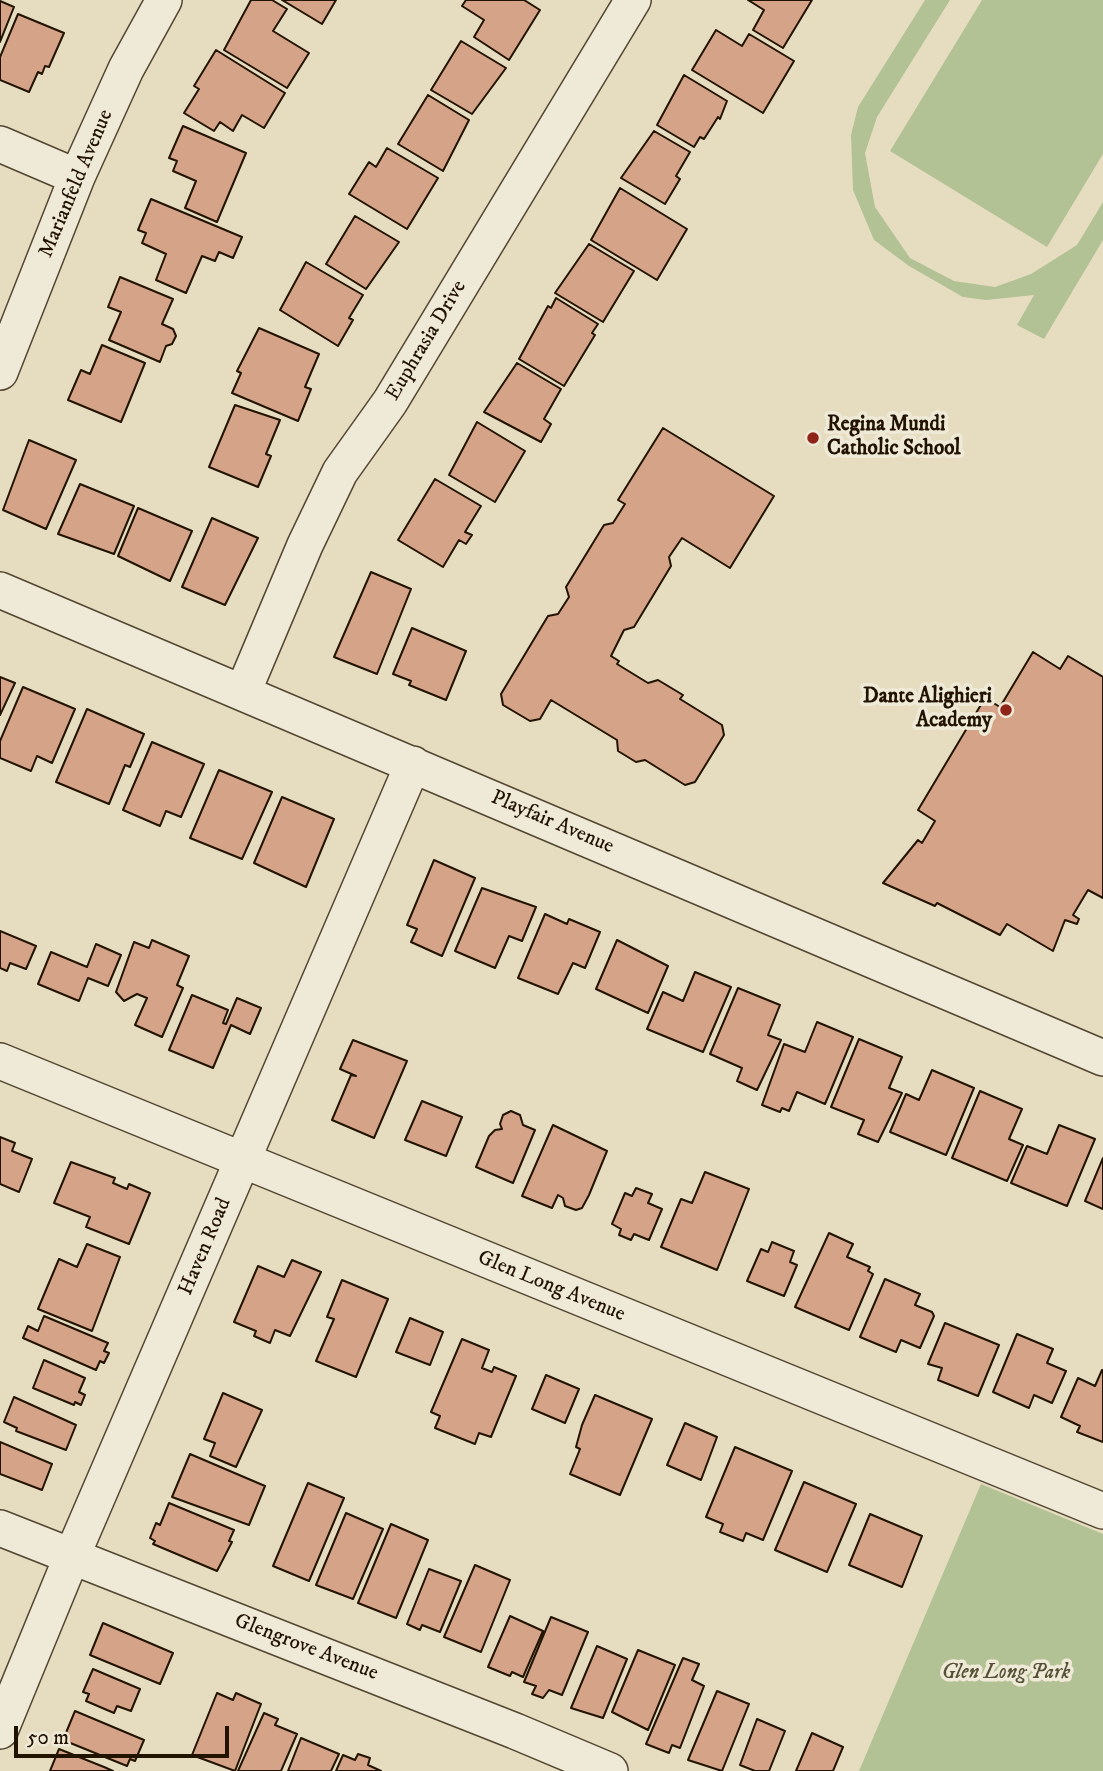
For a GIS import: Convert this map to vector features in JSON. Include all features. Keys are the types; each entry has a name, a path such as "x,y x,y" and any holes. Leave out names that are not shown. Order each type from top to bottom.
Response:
{"street":[{"name":"Marianfeld Avenue","path":"0,372 77,177 126,69 164,0"},
{"name":"Euphrasia Drive","path":"243,692 305,545 340,472 390,401 632,0"},
{"path":"0,145 77,177"},
{"name":"Playfair Avenue","path":"0,590 1103,1058"},
{"name":"Haven Road","path":"0,1731 72,1556 413,764"},
{"name":"Glen Long Avenue","path":"0,1060 243,1162 1103,1511"},
{"name":"Glengrove Avenue","path":"0,1528 503,1726 610,1771"}],"green space":[{"path":"925,0 950,0 877,117 865,153 875,207 910,258 954,281 995,287 1031,274 1077,245 1103,202 1103,240 1044,339 1017,325 1034,295 986,300 963,297 909,266 874,240 853,190 851,135 858,107"},
{"path":"982,0 1103,0 1103,154 1047,247 890,151"},
{"name":"Glen Long Park","path":"981,1484 1103,1534 1103,1771 859,1771"}],"building":[{"path":"251,0 272,0 287,9 273,31 309,53 287,88 224,50"},
{"path":"282,0 336,0 322,24"},
{"path":"466,0 524,0 540,10 509,60 474,37 484,20 462,6"},
{"path":"748,0 812,0 783,48 753,30 764,10"},
{"path":"0,1 14,7 0,42"},
{"path":"18,14 64,33 49,67 45,66 42,74 38,72 29,92 0,80 0,57"},
{"path":"716,30 742,46 749,34 794,61 763,113 692,70"},
{"path":"461,41 506,68 472,114 431,90"},
{"path":"216,50 285,93 264,128 242,115 233,131 220,122 214,131 184,113 199,89 194,86"},
{"path":"684,75 727,101 720,119 718,117 704,139 700,137 694,147 657,125"},
{"path":"428,95 469,120 443,171 398,144"},
{"path":"183,126 246,153 217,222 185,208 196,181 173,171 177,161 169,158"},
{"path":"654,131 690,152 676,176 680,179 665,204 621,178"},
{"path":"387,148 438,178 407,229 349,194 369,162 376,167"},
{"path":"620,188 687,229 657,280 591,240"},
{"path":"151,199 242,237 233,258 219,252 215,261 202,256 186,293 156,280 166,254 142,243 146,233 138,230"},
{"path":"355,216 399,242 366,289 326,264"},
{"path":"589,244 634,271 603,322 555,293"},
{"path":"306,262 363,295 349,318 353,320 338,346 280,310"},
{"path":"120,277 173,299 162,324 173,329 176,336 172,344 166,346 160,362 109,340 121,312 108,307"},
{"path":"556,298 598,324 592,333 595,335 564,386 519,359 548,306 551,308"},
{"path":"259,328 319,354 305,387 311,389 298,421 232,393 241,373 237,371"},
{"path":"102,345 145,363 121,422 68,400 81,370 90,374"},
{"path":"517,363 561,389 544,419 551,424 541,442 484,412"},
{"path":"235,405 280,420 266,454 271,456 258,487 209,467"},
{"path":"477,422 525,451 495,502 449,475"},
{"path":"663,428 774,496 730,568 682,538 669,557 671,566 634,627 624,630 611,656 619,661 617,664 648,683 658,680 683,695 680,699 722,725 724,735 695,782 685,785 645,760 636,762 618,751 617,740 551,700 540,719 530,721 503,705 501,694 548,616 558,614 569,597 566,587 604,525 613,523 625,504 618,500"},
{"path":"29,440 76,460 46,529 3,510"},
{"path":"435,479 481,506 465,532 472,535 466,544 459,540 443,567 398,540"},
{"path":"80,484 134,506 114,554 58,534"},
{"path":"138,508 192,531 170,581 118,556"},
{"path":"212,518 258,538 225,605 182,587"},
{"path":"371,572 411,589 377,674 334,657"},
{"path":"412,628 466,651 446,700 409,685 411,681 393,674"},
{"path":"1033,652 1060,669 1068,656 1103,677 1103,898 1088,890 1073,915 1079,919 1077,924 1065,920 1053,951 1007,924 1000,935 937,903 935,906 883,883 918,840 922,843 935,821 918,810 985,698 1000,707"},
{"path":"0,677 15,683 0,715"},
{"path":"23,687 75,709 52,763 37,756 31,771 0,758 0,741"},
{"path":"87,709 144,734 130,767 125,765 109,804 56,782"},
{"path":"152,742 204,764 181,817 166,811 160,826 123,810"},
{"path":"219,770 272,792 242,859 190,838"},
{"path":"282,797 334,819 306,887 254,863"},
{"path":"434,860 475,878 442,956 411,942 417,929 407,925"},
{"path":"482,888 536,907 522,941 509,936 495,968 455,951"},
{"path":"545,914 567,924 569,919 600,932 585,968 573,963 558,994 518,978"},
{"path":"0,931 36,946 26,969 10,963 7,971 0,968"},
{"path":"152,940 189,956 177,985 183,988 162,1037 135,1025 147,998 137,994 124,1001 116,992 134,942 149,948"},
{"path":"617,940 668,966 648,1013 596,989"},
{"path":"96,944 121,955 108,986 88,978 79,1001 38,984 51,952 87,967"},
{"path":"695,972 731,987 703,1052 647,1029 663,992 683,1001"},
{"path":"738,988 780,1005 768,1035 781,1040 757,1090 737,1081 742,1068 710,1054"},
{"path":"192,995 228,1010 223,1023 226,1024 237,998 261,1008 250,1034 231,1025 213,1068 169,1050"},
{"path":"817,1022 853,1037 825,1104 797,1092 789,1111 782,1108 780,1112 762,1105 784,1044 805,1052"},
{"path":"859,1039 902,1057 889,1088 902,1093 878,1142 858,1134 864,1120 831,1107"},
{"path":"353,1040 407,1061 374,1138 332,1120 351,1075 356,1076 340,1069"},
{"path":"932,1070 974,1088 946,1155 890,1132 906,1094 919,1100"},
{"path":"980,1091 1022,1109 1009,1139 1023,1145 1007,1181 952,1158"},
{"path":"422,1101 462,1117 446,1156 405,1140"},
{"path":"511,1111 520,1115 523,1125 535,1130 513,1183 476,1167 489,1136 495,1130 502,1129 500,1124 503,1115"},
{"path":"553,1125 607,1151 589,1195 582,1208 576,1210 565,1206 563,1198 558,1195 552,1208 522,1196"},
{"path":"1059,1125 1095,1139 1067,1206 1011,1183 1027,1146 1047,1154"},
{"path":"0,1137 15,1143 12,1151 32,1159 19,1192 0,1184"},
{"path":"1103,1158 1103,1209 1085,1201"},
{"path":"71,1162 115,1178 113,1183 127,1189 129,1184 150,1193 129,1244 86,1227 90,1217 54,1203"},
{"path":"705,1172 749,1189 717,1270 661,1247 681,1199 692,1203"},
{"path":"636,1188 652,1194 648,1203 662,1209 649,1240 634,1234 631,1240 619,1235 621,1229 612,1224 625,1193 632,1196"},
{"path":"829,1233 853,1244 847,1257 870,1267 868,1271 873,1274 849,1330 795,1307"},
{"path":"772,1242 794,1251 790,1262 797,1265 784,1296 747,1281 761,1249 768,1252"},
{"path":"87,1244 120,1257 92,1331 38,1309 59,1259 77,1267"},
{"path":"292,1260 321,1272 290,1336 275,1330 270,1343 254,1336 256,1331 234,1322 258,1266 284,1277"},
{"path":"885,1279 920,1294 915,1305 932,1312 934,1316 920,1348 901,1340 896,1352 860,1337"},
{"path":"342,1280 388,1299 356,1377 316,1361 334,1319 327,1317"},
{"path":"44,1316 108,1343 104,1351 109,1353 104,1363 100,1361 96,1370 23,1338 28,1326 38,1331"},
{"path":"410,1318 443,1332 430,1365 396,1352"},
{"path":"945,1323 999,1345 978,1396 938,1380 942,1368 928,1364"},
{"path":"1017,1334 1053,1349 1047,1363 1066,1371 1052,1403 1034,1395 1029,1408 993,1392"},
{"path":"462,1339 489,1350 482,1368 492,1372 494,1367 516,1376 491,1437 479,1433 475,1444 435,1428 440,1416 431,1412"},
{"path":"44,1360 85,1378 79,1392 85,1395 81,1405 75,1402 74,1405 33,1388"},
{"path":"1102,1370 1103,1442 1077,1432 1080,1426 1061,1417 1078,1378 1095,1386"},
{"path":"546,1375 579,1389 565,1423 532,1409"},
{"path":"223,1393 262,1410 236,1467 210,1456 215,1443 204,1439"},
{"path":"595,1395 652,1419 620,1495 570,1474 580,1449 576,1447 582,1425"},
{"path":"14,1397 76,1425 66,1450 16,1431 17,1428 4,1422"},
{"path":"685,1423 717,1437 701,1480 667,1465"},
{"path":"0,1442 52,1464 42,1490 0,1474"},
{"path":"735,1447 792,1471 763,1540 746,1533 743,1541 720,1532 723,1524 706,1517"},
{"path":"190,1454 265,1486 249,1525 172,1497"},
{"path":"804,1482 856,1504 827,1572 775,1550"},
{"path":"308,1483 344,1498 309,1581 273,1566"},
{"path":"169,1503 234,1530 229,1541 232,1542 217,1571 153,1544 155,1541 150,1538 156,1523 160,1525"},
{"path":"346,1513 383,1529 353,1599 316,1585"},
{"path":"870,1514 922,1536 902,1587 849,1565"},
{"path":"391,1524 428,1540 396,1618 358,1603"},
{"path":"475,1565 510,1580 481,1652 444,1637"},
{"path":"429,1569 461,1581 440,1632 422,1625 420,1630 407,1624"},
{"path":"510,1616 543,1631 523,1677 512,1672 510,1676 488,1667"},
{"path":"551,1617 588,1632 562,1695 549,1690 543,1698 532,1694 536,1686 524,1682"},
{"path":"103,1623 173,1653 160,1684 90,1655"},
{"path":"597,1646 627,1659 603,1718 571,1708"},
{"path":"638,1650 675,1665 648,1730 612,1712"},
{"path":"683,1658 699,1664 692,1680 704,1686 680,1748 672,1745 669,1753 646,1744"},
{"path":"93,1669 140,1689 131,1711 117,1706 114,1713 86,1701 89,1694 83,1692"},
{"path":"717,1691 749,1704 722,1771 688,1760"},
{"path":"217,1693 233,1700 236,1693 261,1704 235,1771 192,1755"},
{"path":"75,1711 144,1740 135,1761 130,1759 127,1766 63,1740"},
{"path":"264,1713 278,1719 275,1725 297,1734 281,1771 238,1771"},
{"path":"757,1719 785,1731 769,1771 755,1771 740,1765"},
{"path":"812,1733 843,1747 833,1771 796,1771"},
{"path":"301,1738 339,1754 331,1771 288,1771"},
{"path":"59,1749 104,1767 113,1771 50,1771"},
{"path":"358,1754 370,1758 368,1765 381,1771 336,1771 343,1755 355,1760"}],"place":[{"name":"Regina Mundi Catholic School","path":"813,438"},
{"name":"Dante Alighieri Academy","path":"1006,710"}]}
